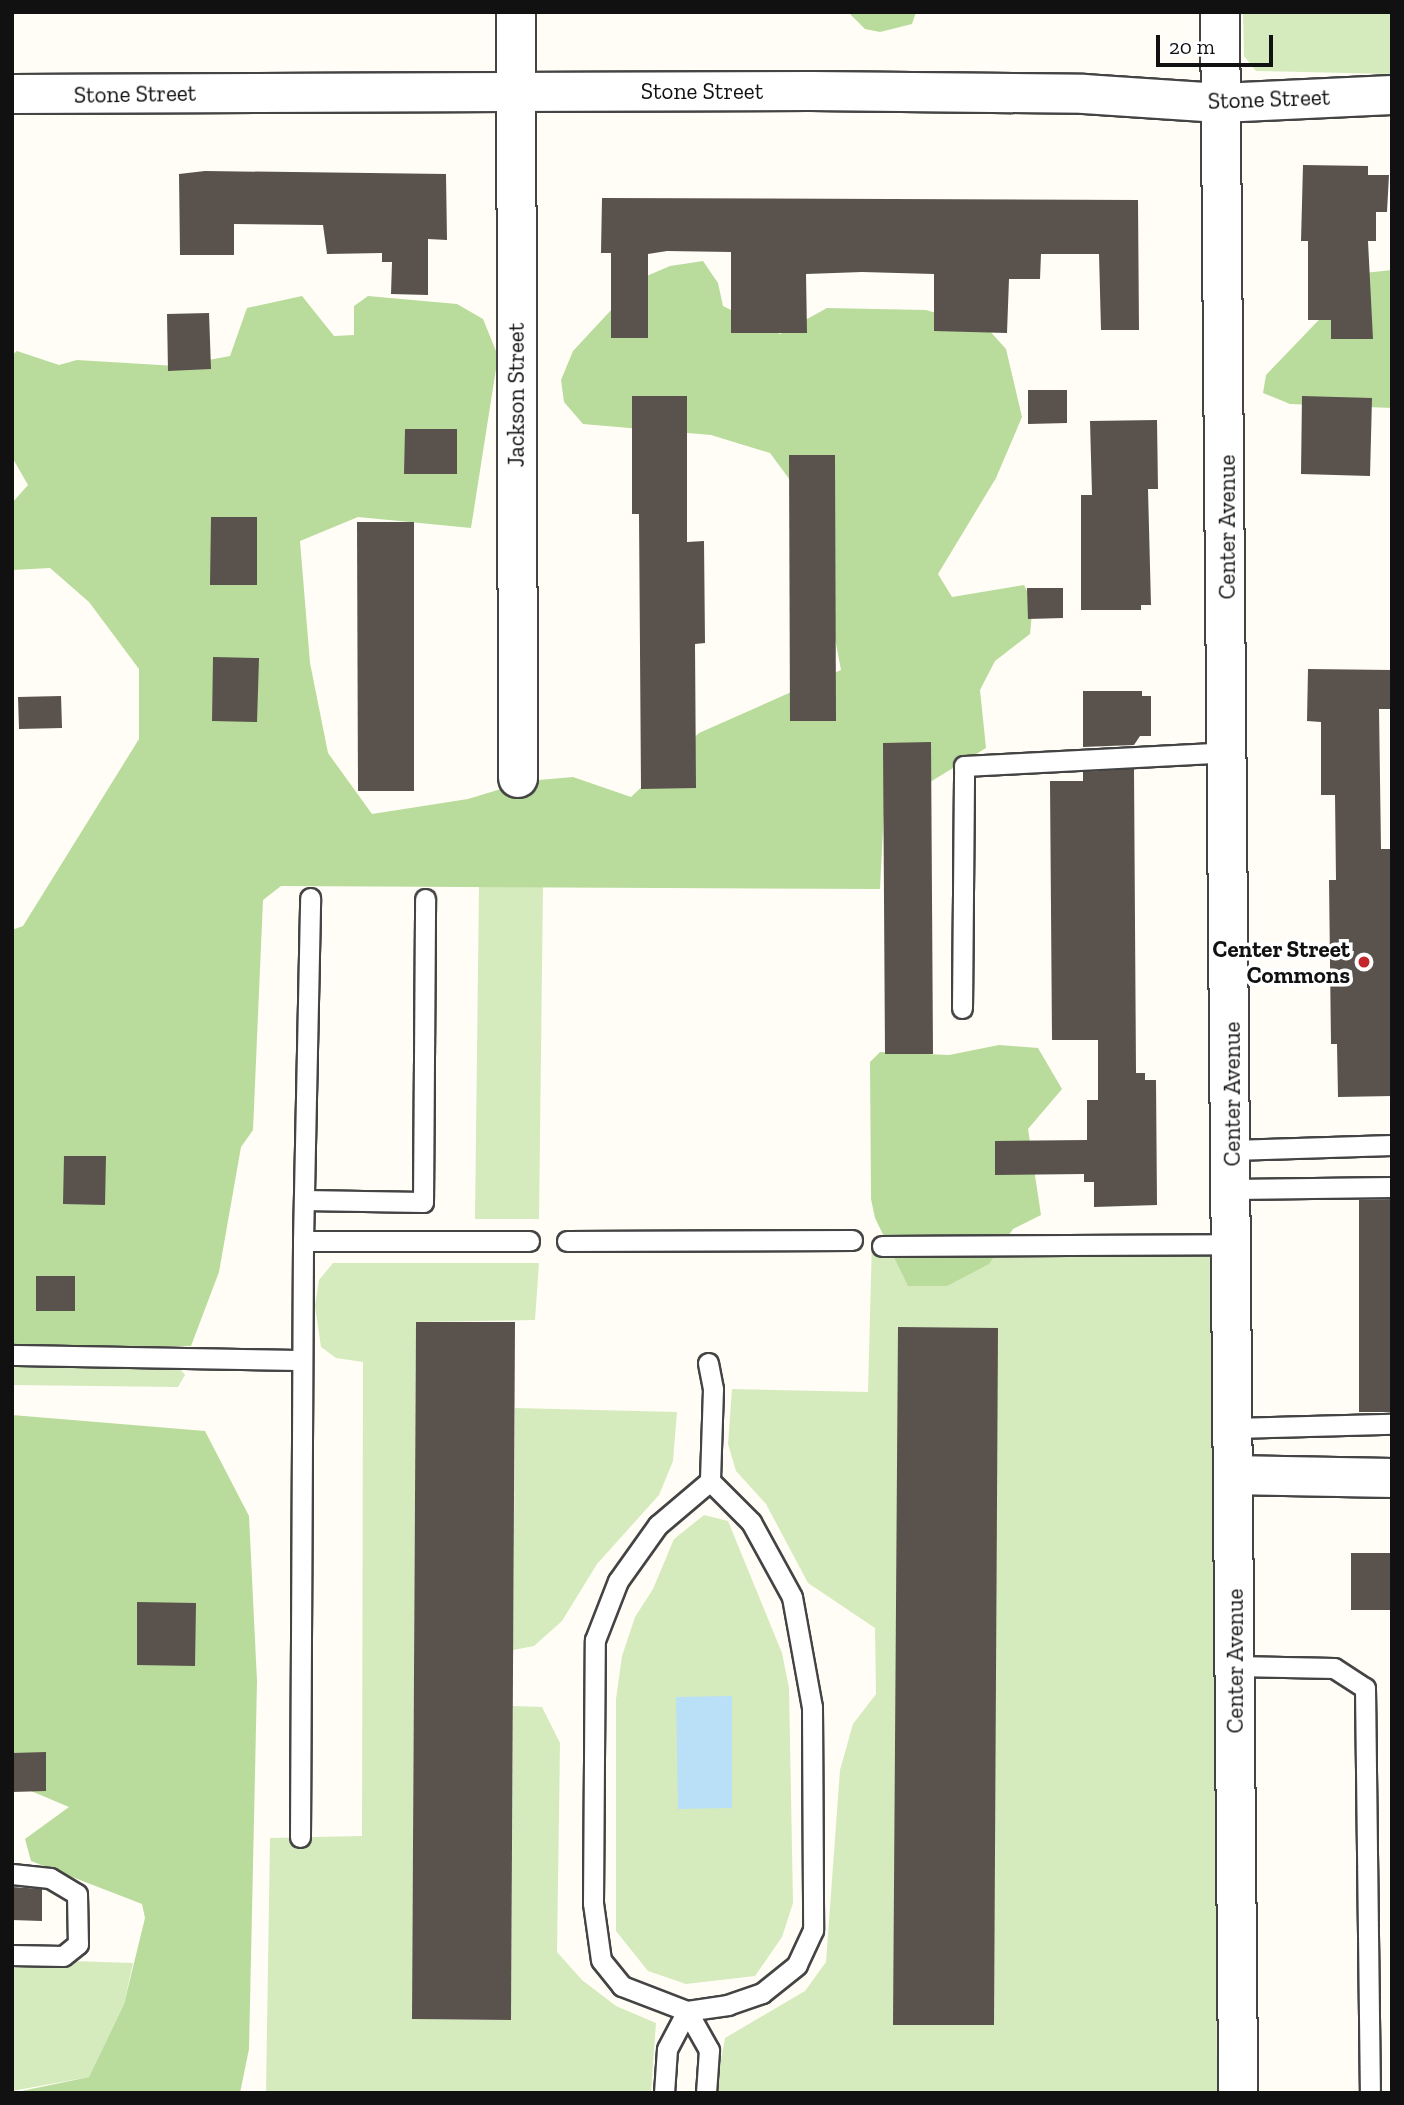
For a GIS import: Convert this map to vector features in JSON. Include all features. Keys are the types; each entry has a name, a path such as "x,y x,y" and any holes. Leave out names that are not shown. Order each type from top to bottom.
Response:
{"street":[{"name":"Jackson Street","path":"516,12 518,778"},
{"name":"Center Avenue","path":"1220,12 1233,1189 1238,2093"},
{"name":"Stone Street","path":"12,94 1084,94 1220,103 1392,94"},
{"path":"1235,1475 1392,1478"}],"lane":[{"path":"962,1008 964,766 1228,752"},
{"path":"300,1837 303,1241 310,898"},
{"path":"304,1200 424,1202 425,899"},
{"path":"1232,1150 1392,1145"},
{"path":"1233,1189 1392,1187"},
{"path":"567,1241 852,1240"},
{"path":"303,1241 529,1241"},
{"path":"882,1246 1233,1244"},
{"path":"12,1355 302,1360"},
{"path":"708,1363 713,1389 710,1481 751,1522 792,1597 812,1707 813,1930 797,1965 762,1993 728,2005 687,2011 622,1986 601,1960 593,1903 595,1640 618,1581 658,1525 710,1481"},
{"path":"1234,1428 1392,1424"},
{"path":"1235,1666 1335,1668 1365,1688 1370,2093"},
{"path":"12,1874 50,1878 77,1894 78,1944 63,1956 12,1955"},
{"path":"664,2093 667,2049 687,2011"},
{"path":"687,2011 709,2050 706,2093"}],"green space":[{"path":"848,12 916,12 912,24 880,32 865,29"},
{"path":"1243,12 1392,12 1392,74 1256,71 1244,56"},
{"path":"703,261 718,283 723,306 780,334 827,308 926,310 987,328 1006,349 1022,417 996,478 938,574 952,597 1024,585 1033,603 1030,634 995,661 980,690 986,748 884,810 880,889 281,886 263,900 253,1130 241,1147 219,1272 191,1346 12,1348 12,930 23,926 139,739 139,669 89,602 50,568 12,570 12,503 28,485 12,457 12,355 17,351 59,365 77,360 176,366 230,356 247,308 302,296 334,336 354,335 354,306 368,296 457,304 483,319 498,356 471,528 358,517 300,541 310,663 328,753 372,814 468,799 527,781 573,777 631,797 699,733 841,670 810,507 770,453 711,435 583,424 564,402 561,380 573,351 613,308 628,284 670,266"},
{"path":"1392,270 1392,408 1290,404 1263,393 1266,375 1364,273"},
{"path":"543,886 539,1219 475,1219 479,887"},
{"path":"999,1045 1038,1048 1062,1089 1028,1129 1041,1215 1013,1229 989,1264 947,1286 908,1286 875,1218 871,1199 870,1062 880,1052 949,1055"},
{"path":"872,1240 1215,1244 1217,2093 715,2093 725,2038 805,1991 826,1962 840,1770 853,1724 876,1694 875,1628 808,1583 766,1504 736,1471 728,1444 732,1389 868,1392"},
{"path":"333,1263 539,1263 535,1320 416,1322 412,2019 511,2020 513,1706 542,1707 560,1743 557,1952 582,1980 616,2006 656,2023 651,2093 266,2093 270,1838 362,1836 363,1362 336,1358 321,1347 315,1306 319,1280"},
{"path":"12,1364 179,1367 185,1375 178,1387 12,1385"},
{"path":"515,1408 677,1412 673,1461 659,1495 597,1564 562,1621 534,1646 513,1650"},
{"path":"12,1415 205,1431 249,1516 257,1681 249,2049 240,2093 12,2093 89,2077 124,2004 145,1918 142,1904 31,1861 25,1839 69,1807 12,1783"},
{"path":"704,1515 728,1521 782,1653 789,1688 793,1903 782,1937 755,1976 686,1984 648,1971 616,1931 616,1699 622,1656 635,1617 653,1589 674,1539"},
{"path":"12,1959 133,1963 124,2004 89,2077 12,2091"}],"water":[{"path":"732,1696 732,1808 678,1809 676,1697"}],"building":[{"path":"1303,165 1368,166 1368,175 1389,175 1387,212 1376,212 1376,241 1368,241 1373,339 1331,339 1331,320 1308,320 1308,241 1301,241"},
{"path":"205,171 446,174 447,240 428,239 428,295 391,294 392,262 382,262 382,253 327,254 323,225 234,224 234,255 180,255 179,174"},
{"path":"602,198 1138,200 1139,330 1101,330 1099,254 1041,254 1040,279 1009,279 1007,333 934,331 934,274 862,272 806,274 807,333 731,333 731,252 667,251 648,254 648,338 611,338 611,253 601,253"},
{"path":"209,313 211,369 168,371 167,314"},
{"path":"1028,390 1067,390 1067,423 1028,424"},
{"path":"632,396 687,396 687,542 704,541 705,643 695,644 696,788 641,789 639,514 632,514"},
{"path":"1302,396 1372,398 1370,476 1301,474"},
{"path":"1157,420 1158,489 1148,489 1151,605 1141,605 1141,610 1081,610 1081,495 1092,495 1090,421"},
{"path":"405,429 457,429 457,474 404,474"},
{"path":"789,455 835,455 836,721 790,721"},
{"path":"211,517 257,517 257,585 210,585"},
{"path":"357,522 414,522 414,791 358,791"},
{"path":"1027,588 1063,588 1063,618 1028,619"},
{"path":"213,657 259,658 257,722 212,721"},
{"name":"Center Street Commons","path":"1308,669 1392,670 1392,709 1379,709 1381,849 1392,849 1392,1096 1338,1097 1337,1044 1331,1044 1329,880 1336,880 1335,795 1321,795 1321,722 1307,721"},
{"path":"1083,691 1142,691 1142,696 1151,696 1151,736 1140,736 1134,745 1083,747"},
{"path":"61,696 62,728 19,729 18,697"},
{"path":"931,742 933,1054 885,1054 883,743"},
{"path":"1134,769 1136,1073 1145,1073 1145,1080 1156,1080 1157,1205 1094,1207 1094,1182 1084,1182 1084,1174 995,1175 995,1141 1087,1140 1087,1100 1098,1100 1098,1040 1052,1040 1050,781 1083,781 1083,772"},
{"path":"64,1156 106,1156 105,1205 63,1204"},
{"path":"1392,1199 1392,1412 1359,1412 1359,1200"},
{"path":"36,1276 75,1276 75,1311 36,1311"},
{"path":"416,1322 515,1322 511,2020 412,2019"},
{"path":"898,1327 998,1328 994,2025 893,2025"},
{"path":"1351,1553 1392,1553 1392,1610 1351,1610"},
{"path":"137,1602 196,1603 195,1666 137,1665"},
{"path":"46,1752 46,1791 12,1792 12,1753"},
{"path":"12,1887 42,1889 42,1921 12,1920"}],"place":[{"name":"Center Street Commons","path":"1364,962"}]}
